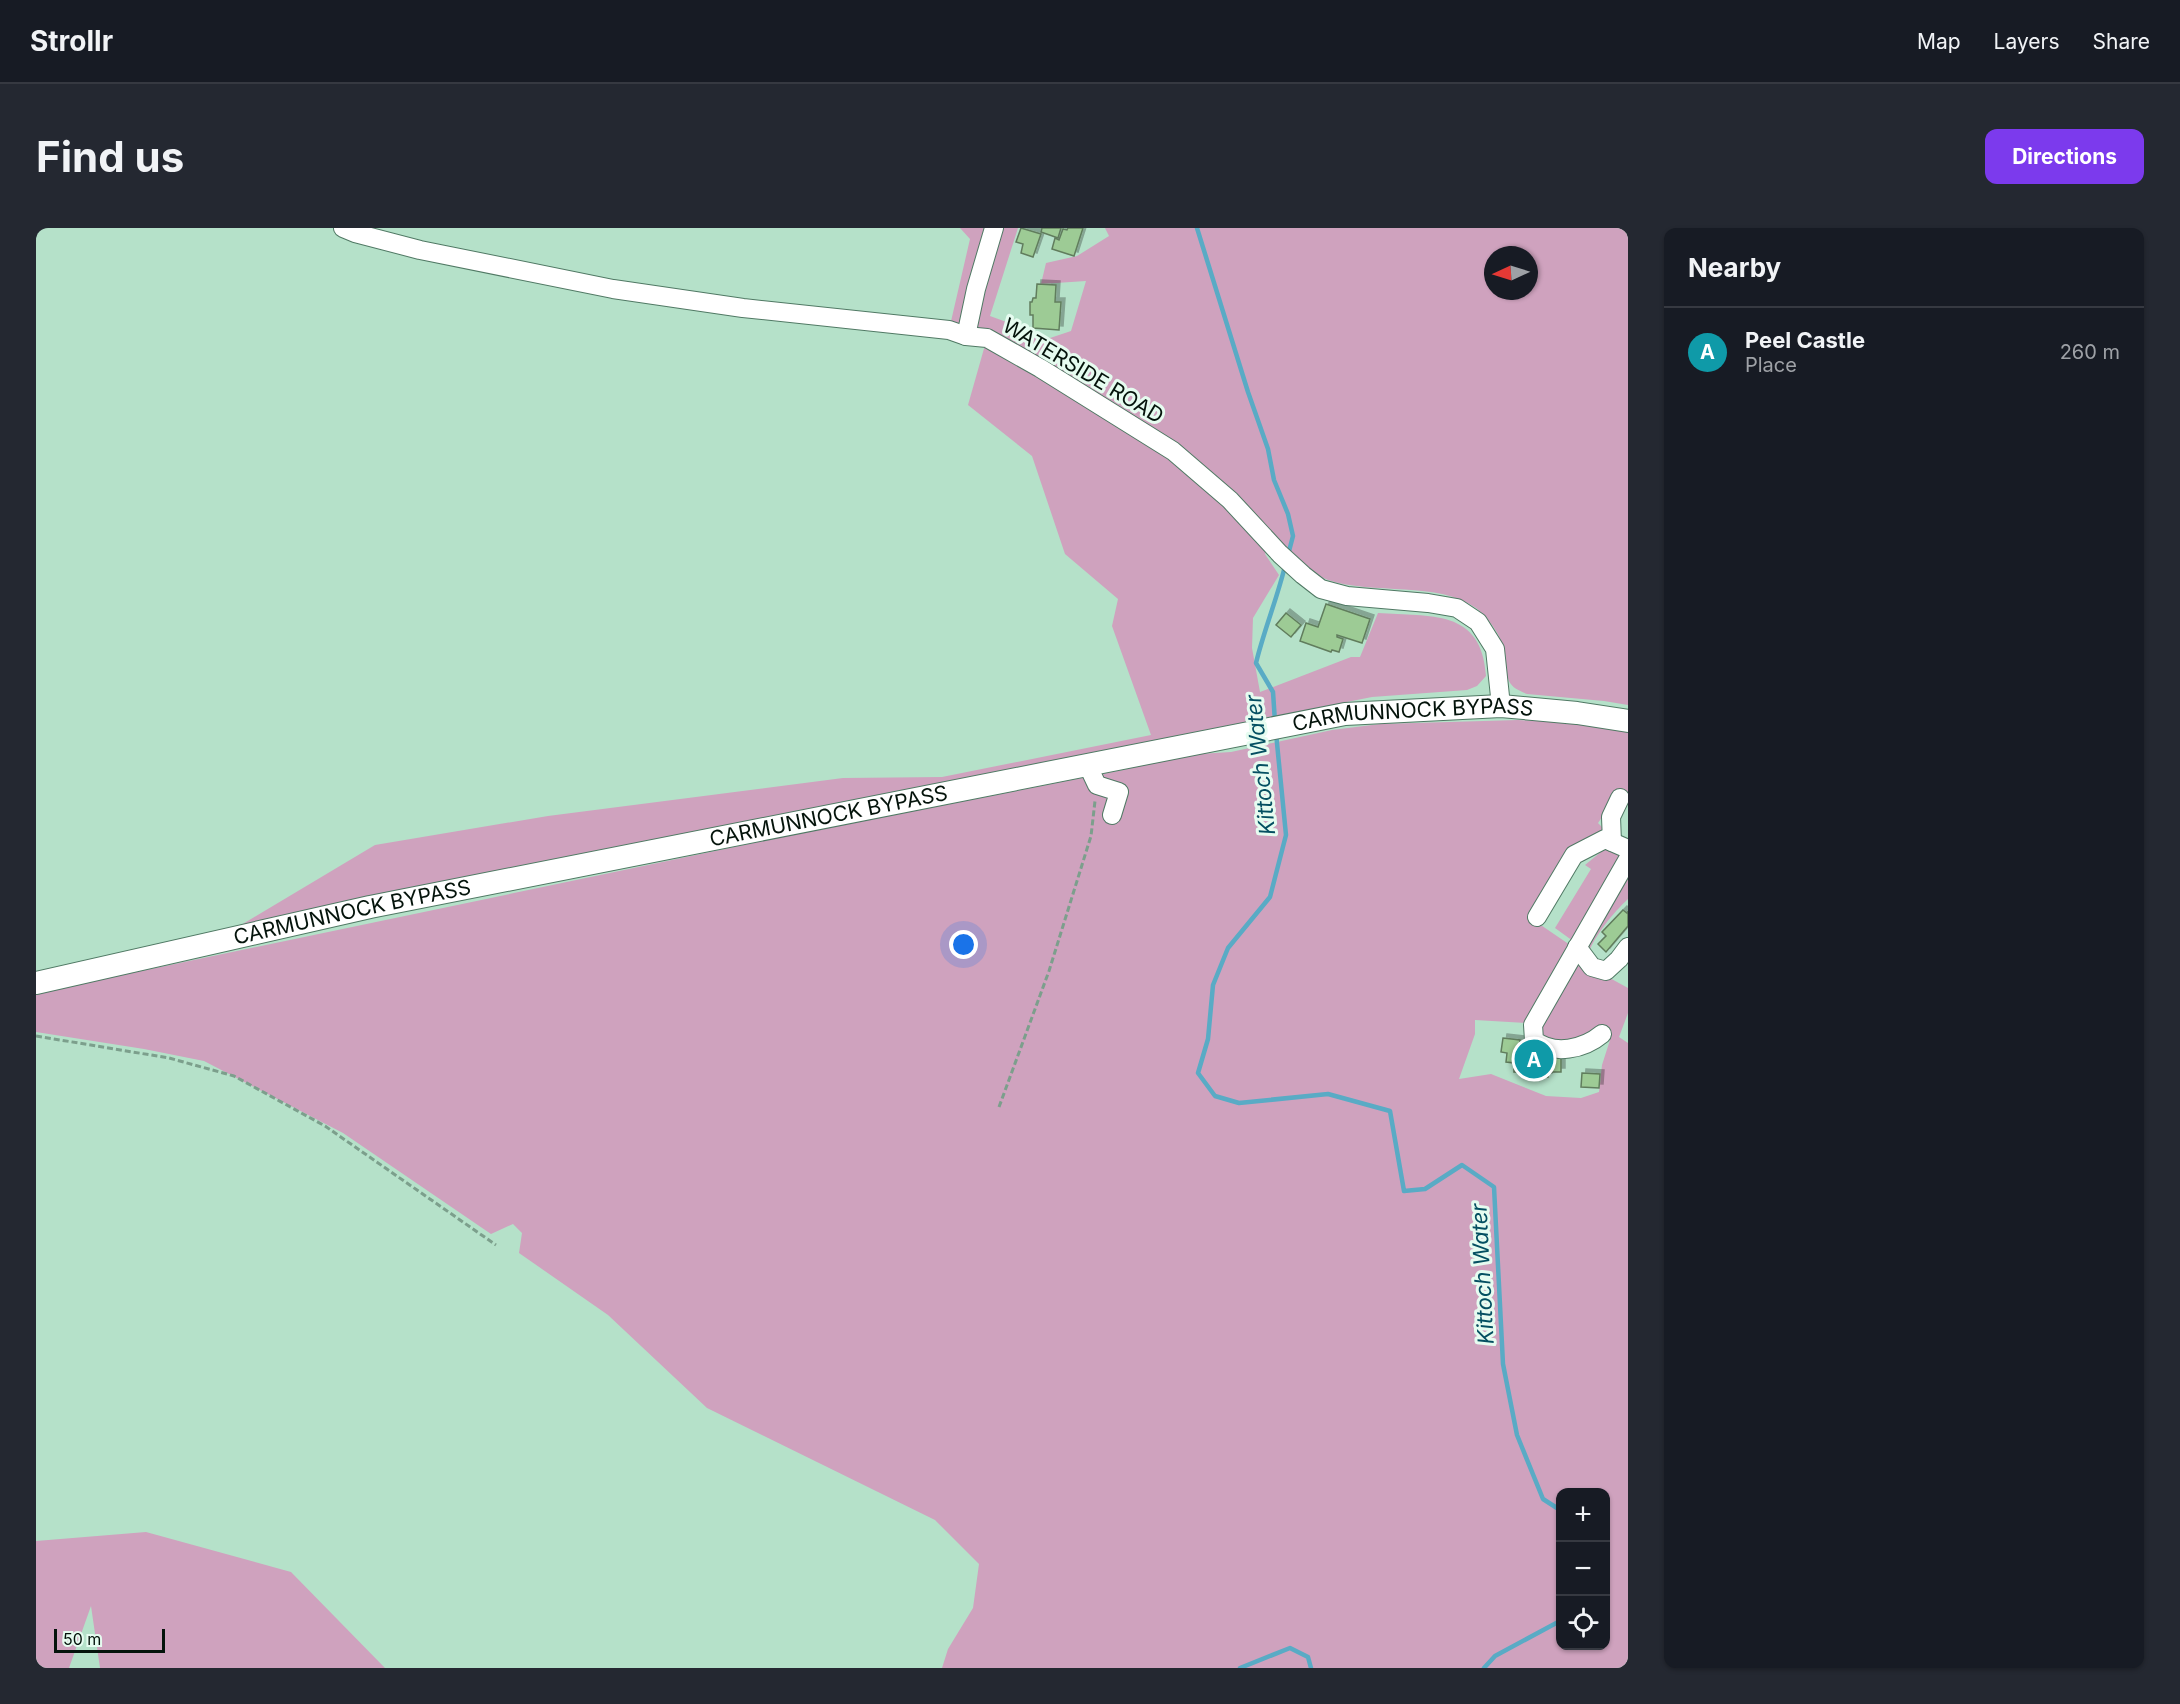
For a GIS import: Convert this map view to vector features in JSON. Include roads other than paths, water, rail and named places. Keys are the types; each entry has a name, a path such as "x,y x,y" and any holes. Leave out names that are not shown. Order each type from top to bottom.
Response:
{"main road":[{"name":"CARMUNNOCK BYPASS","path":"36,983 370,907 1093,775 1224,739 1345,714 1501,706 1577,713 1628,721"}],"street":[{"name":"WATERSIDE ROAD","path":"343,228 420,250 613,289 743,308 949,330 966,336 987,338 1050,373 1173,451 1230,500 1280,554 1321,589 1347,596 1428,603 1456,608 1478,622 1495,649 1501,706"},
{"path":"966,336 976,289 994,228"},
{"path":"1093,775 1119,792 1112,815"},
{"path":"1620,798 1611,817 1620,845"},
{"path":"1537,917 1574,855 1605,839 1620,845"},
{"path":"1602,1034 1591,1043 1574,1048 1558,1049 1542,1046 1534,1040 1533,1025 1628,859"},
{"path":"1577,947 1592,967 1606,971 1628,947"}],"waterway":[{"name":"Kittoch Water","path":"1197,228 1268,449 1274,480 1288,514 1293,536 1288,555"},
{"name":"Kittoch Water","path":"1275,722 1273,692 1256,663 1285,566"},
{"name":"Kittoch Water","path":"1276,733 1286,835 1270,897 1228,948 1213,985 1208,1039 1198,1073 1215,1096 1239,1103 1328,1094 1390,1111 1404,1191 1425,1189 1462,1165 1494,1187 1503,1364 1517,1435 1543,1499 1556,1507"},
{"name":"Kittoch Water","path":"1484,1668 1495,1656 1556,1623"},
{"name":"Kittoch Water","path":"1240,1668 1290,1648 1308,1657 1311,1668"}],"place":[{"name":"Peel Castle","path":"1534,1059"}]}
